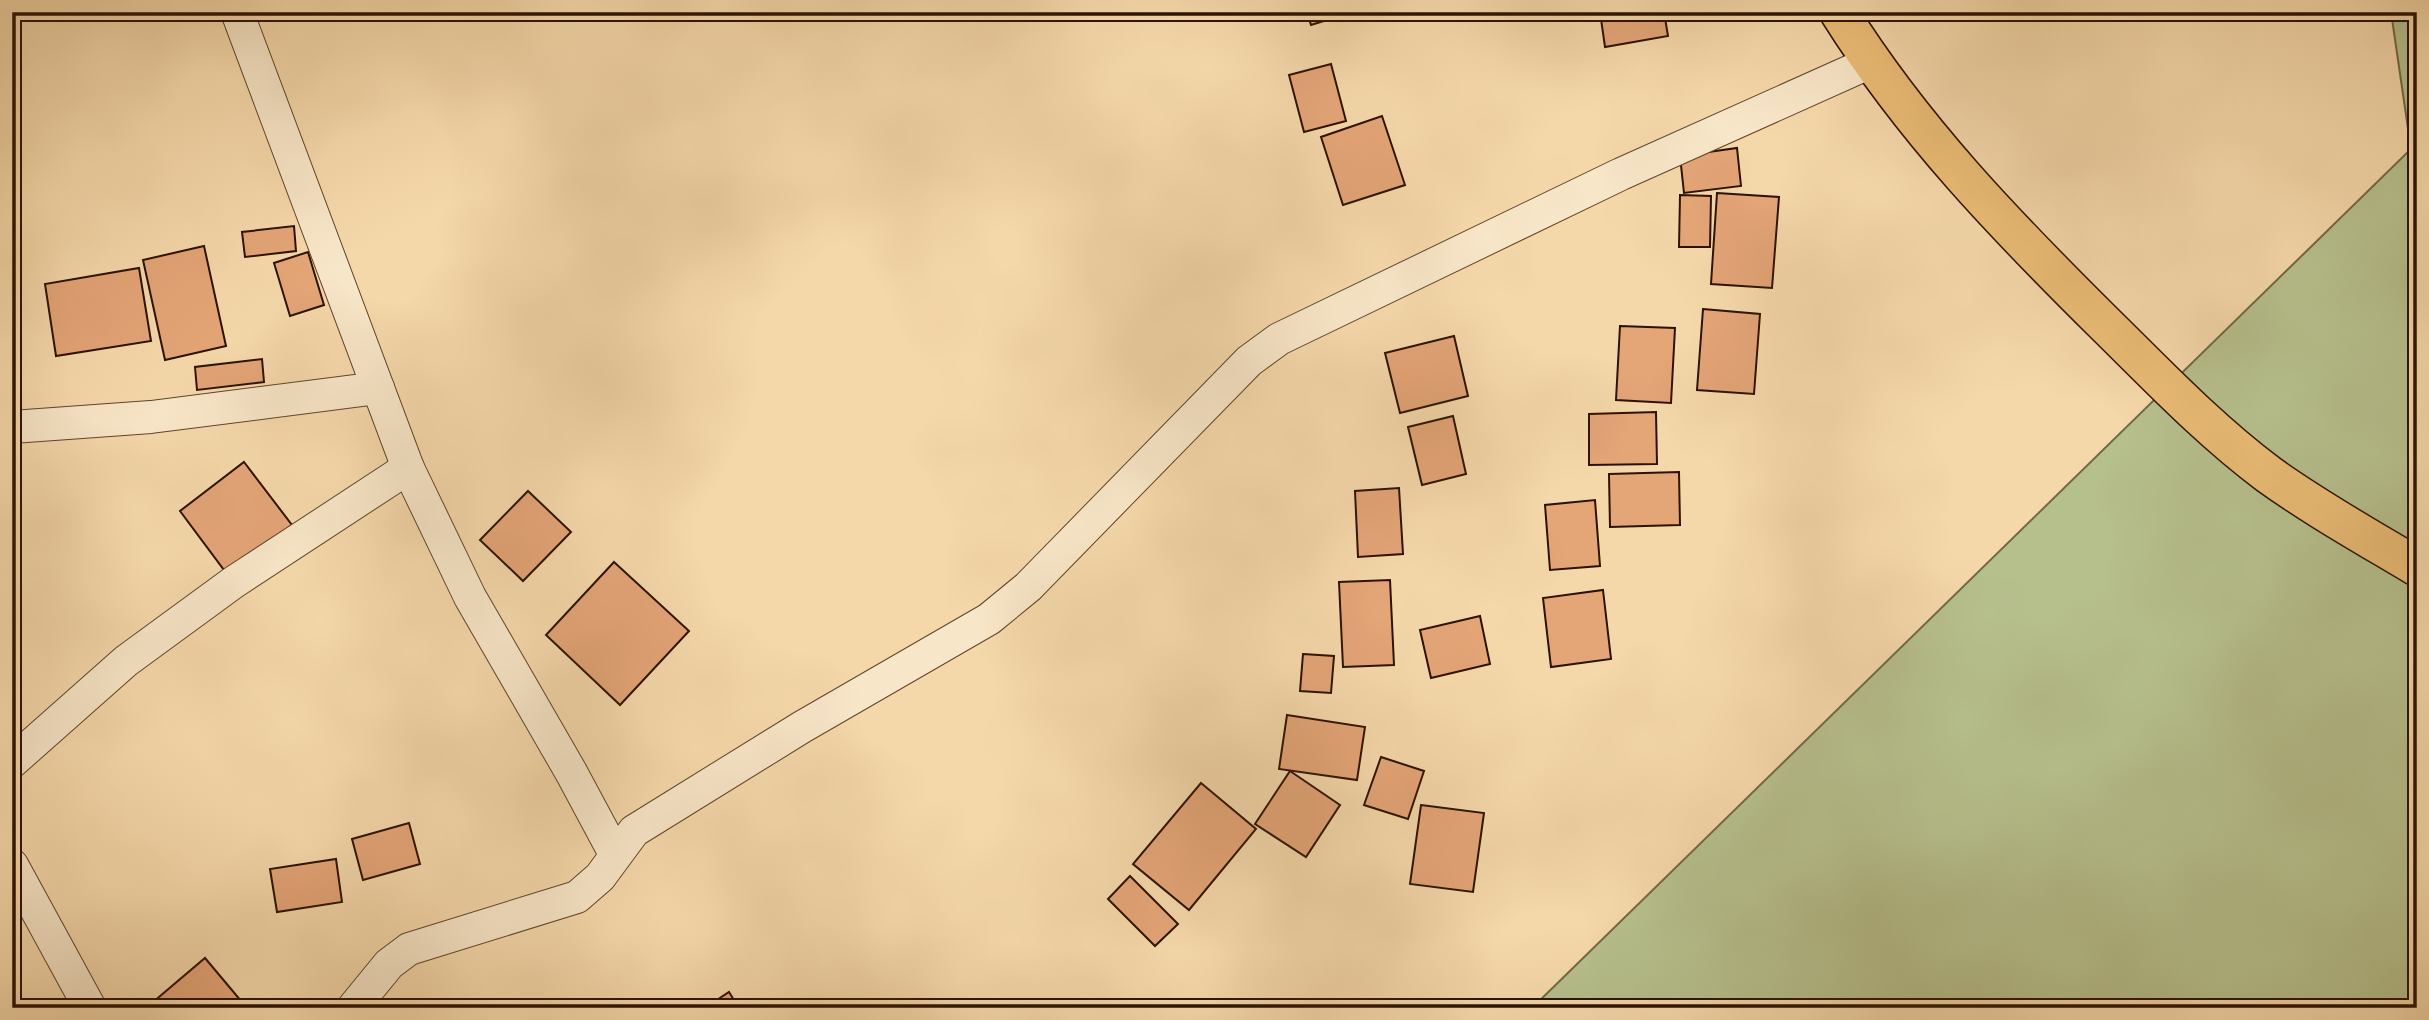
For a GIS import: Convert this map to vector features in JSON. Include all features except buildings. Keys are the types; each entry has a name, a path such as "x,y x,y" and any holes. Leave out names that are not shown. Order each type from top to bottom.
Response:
{"main road":[{"path":"1839,12 1871,62 1935,145 2011,230 2176,396 2268,474 2417,567"}],"street":[{"path":"237,12 408,468 470,597 571,772 615,855"},
{"path":"353,1008 389,964 409,949 577,897 600,877 634,831 802,727 989,619 1028,587 1249,361 1279,339 1620,174 1871,62"},
{"path":"12,427 151,417 378,388"},
{"path":"12,762 127,661 234,582 408,468"},
{"path":"12,865 90,1008"}],"green space":[{"path":"2391,12 2417,12 2417,1008 1532,1008 2411,149"}]}
